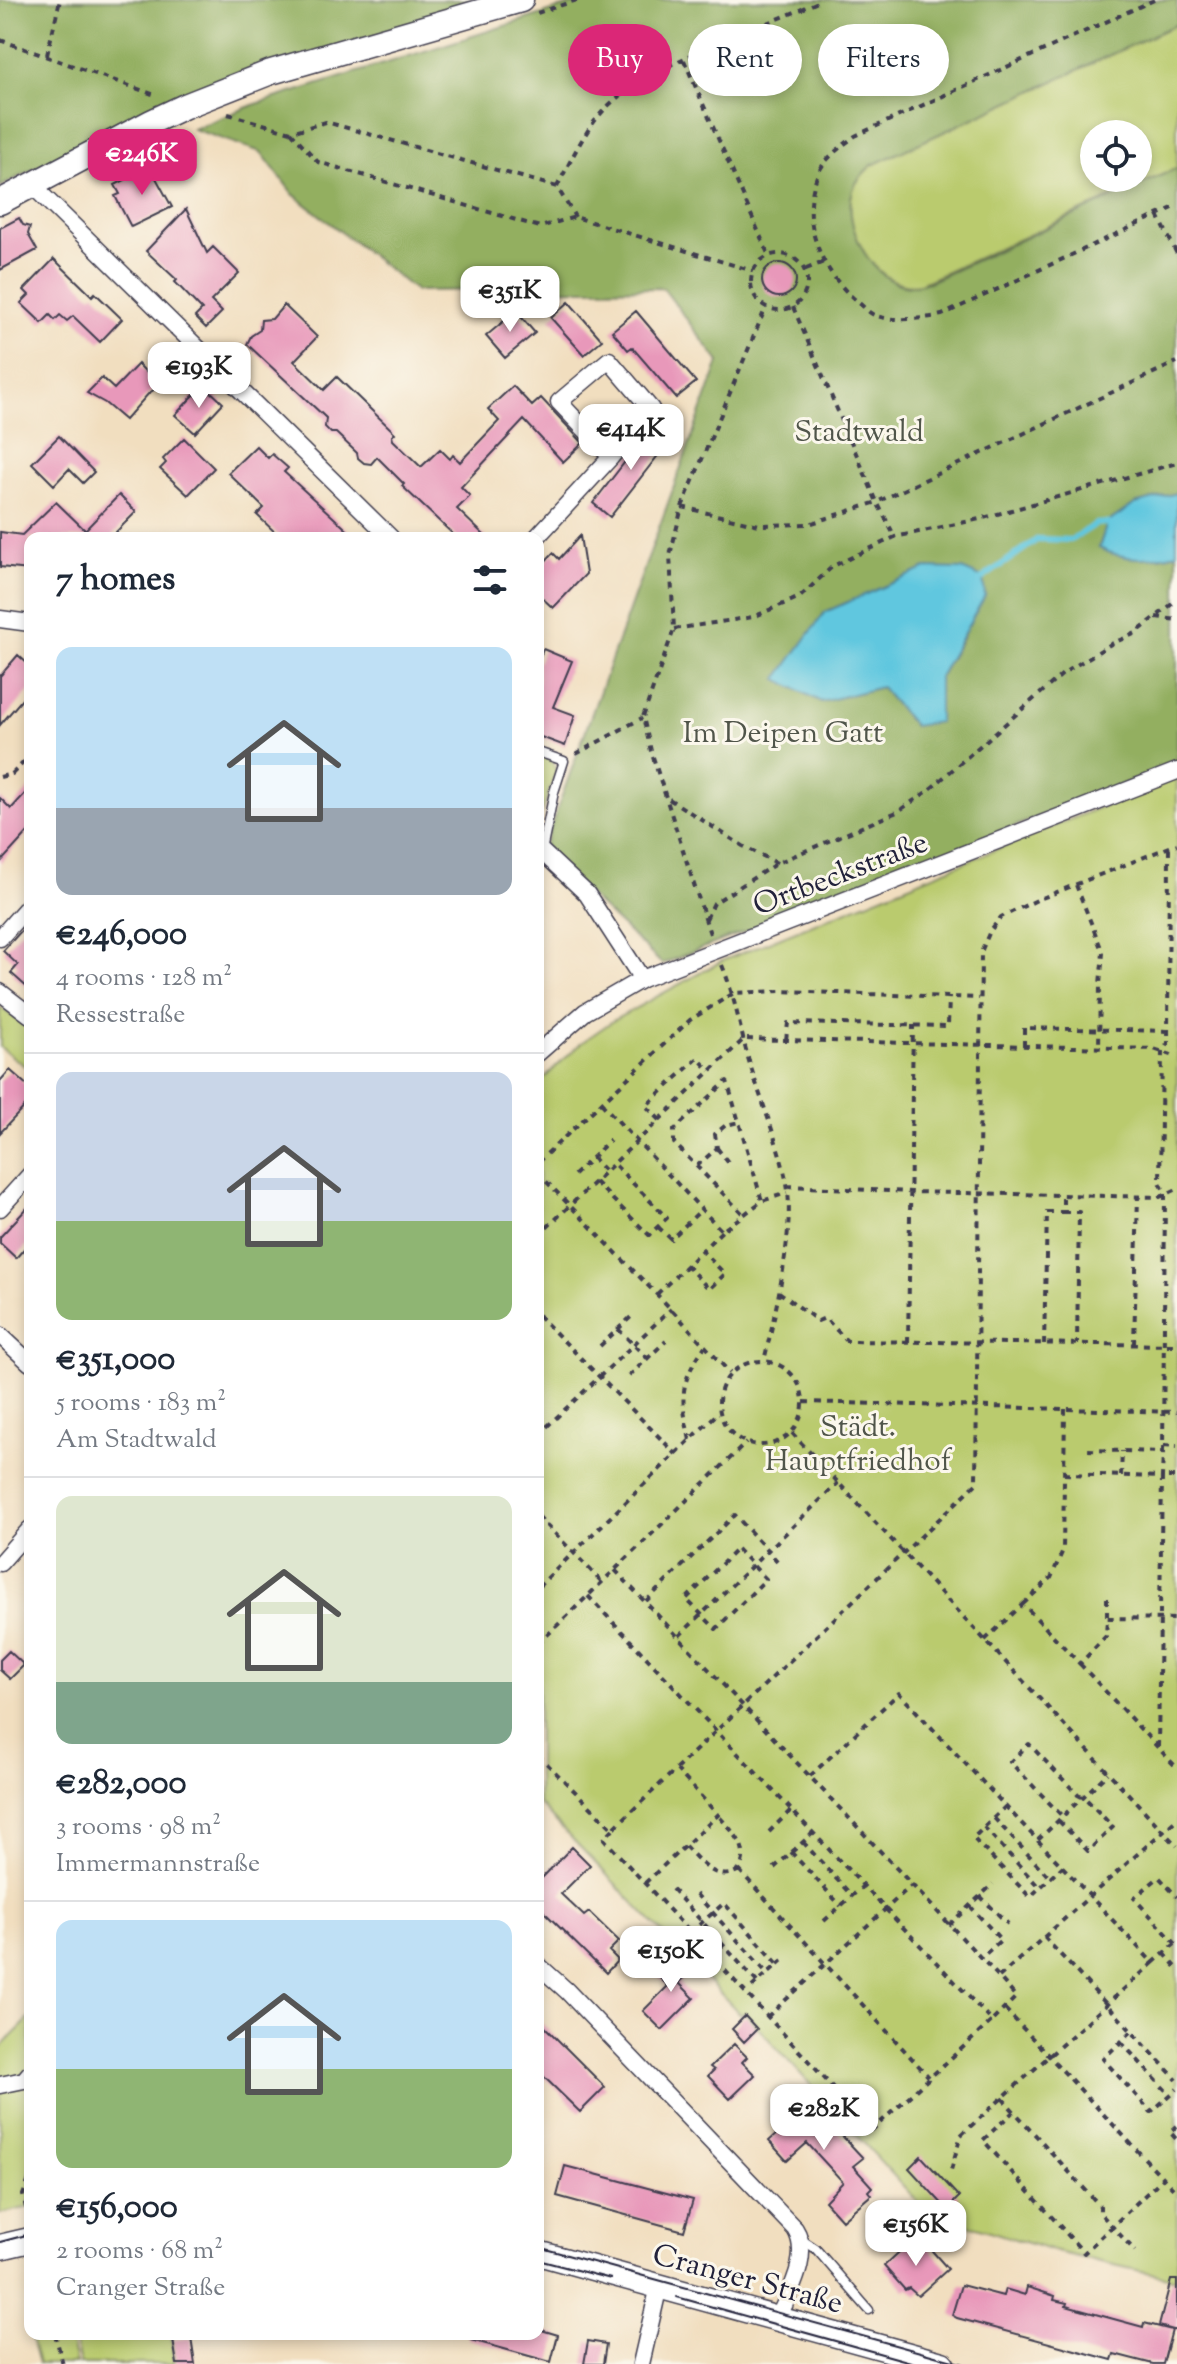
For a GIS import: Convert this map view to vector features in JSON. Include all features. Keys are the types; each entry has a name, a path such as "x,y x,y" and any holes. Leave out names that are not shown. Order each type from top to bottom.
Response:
{"main road":[{"path":"0,202 185,106 271,72 527,7"},
{"path":"0,2247 24,2241"},
{"name":"Cranger Straße","path":"544,2255 942,2364"}],"street":[{"path":"33,186 385,532"},
{"path":"542,532 611,457 651,409 609,360 559,402 611,457"},
{"path":"0,619 24,622"},
{"name":"Ortbeckstraße","path":"544,1048 585,1012 642,979 1177,771"},
{"path":"544,854 587,894 642,979"},
{"path":"0,938 24,911"},
{"path":"0,992 24,1010"},
{"path":"0,1208 24,1182"},
{"path":"0,1335 24,1357"},
{"path":"0,1563 24,1536"},
{"path":"544,1971 795,2229 801,2239 803,2255 778,2319"},
{"path":"0,2085 24,2080"},
{"path":"641,2364 659,2286"}],"lane":[{"path":"544,754 564,761 544,833"},
{"path":"801,2239 816,2249 869,2310"}],"path":[{"path":"47,55 60,0"},
{"path":"527,7 577,0"},
{"path":"557,187 583,137 603,110 627,89 684,60 822,0"},
{"path":"1154,0 855,136 833,152 818,175 813,203 813,235 824,262 844,291 874,315 920,320 942,315 1177,206"},
{"path":"0,40 185,106 216,110 291,132 318,162 540,227 575,217 753,271"},
{"path":"684,60 769,256"},
{"path":"291,132 326,122 557,187 575,217"},
{"path":"1158,215 1177,254"},
{"path":"790,255 806,269 807,291 793,307 779,310 766,307 756,298 752,285 753,271 769,256 790,255"},
{"path":"806,269 824,262"},
{"path":"766,307 682,507 670,555 674,629 643,717 705,921 714,903 777,863 897,812 928,791 1065,672 1136,633 1177,600"},
{"path":"793,307 895,537"},
{"path":"682,507 759,525 809,524 877,502 1177,362"},
{"path":"674,629 753,617 800,597 833,566 895,537 980,519 1177,463"},
{"path":"1156,617 1177,620"},
{"path":"564,761 643,717"},
{"path":"0,777 12,774 24,762"},
{"path":"667,798 743,846 777,863"},
{"path":"615,1570 646,1602 744,1706 810,1776 949,1925 999,1977 1016,1997 872,2130 604,1839 613,1829 717,1732 744,1706 904,1554 976,1484 981,952 990,931 1001,917 1177,844"},
{"path":"1158,1747 1165,1193 1160,1182 1162,1052 1168,1043 1169,847"},
{"path":"1076,885 1103,953 1099,1048"},
{"path":"717,951 734,993 744,1039 787,1186 787,1234 779,1292 764,1361"},
{"path":"544,1156 690,1020 734,993 781,991 979,998"},
{"path":"786,1040 788,1023 948,1026 949,997"},
{"path":"908,1342 913,1025"},
{"path":"1024,1047 1024,1028 1168,1031"},
{"path":"544,1231 744,1039 1154,1049 1177,1057"},
{"path":"660,1120 646,1106 698,1058 710,1071"},
{"path":"742,1213 674,1143 674,1130 727,1081 762,1201"},
{"path":"601,1103 722,1231"},
{"path":"731,1166 717,1148 715,1134 726,1125 739,1122"},
{"path":"574,1175 610,1140"},
{"path":"697,1166 717,1148"},
{"path":"592,1157 606,1172"},
{"path":"595,1182 649,1235 658,1227 667,1218 614,1164"},
{"path":"544,1179 730,1373"},
{"path":"787,1186 909,1192 1160,1197 1177,1189"},
{"path":"657,1294 742,1213 762,1201 787,1193"},
{"path":"1063,1195 1063,1212"},
{"path":"1134,1344 1138,1196"},
{"path":"658,1227 671,1239 702,1209"},
{"path":"1044,1344 1047,1212 1079,1212 1077,1344"},
{"path":"686,1265 709,1289 725,1274 702,1251"},
{"path":"779,1292 818,1321 825,1318 847,1341 1177,1345"},
{"path":"544,1429 671,1309"},
{"path":"600,1346 633,1315"},
{"path":"544,1321 676,1454"},
{"path":"618,1329 647,1358"},
{"path":"629,1376 666,1341"},
{"path":"690,1440 682,1393 688,1373 705,1346"},
{"path":"752,1361 764,1361 781,1365 793,1375 801,1388 804,1402 792,1433 763,1446 746,1443 731,1433 719,1412 720,1392 730,1373 752,1361"},
{"path":"804,1402 1177,1412"},
{"path":"985,1640 1051,1578 1060,1561 1063,1550 1065,1409"},
{"path":"544,1581 719,1412"},
{"path":"792,1433 1177,1846"},
{"path":"544,1638 746,1443"},
{"path":"1164,1445 1177,1446"},
{"path":"1086,1450 1163,1452"},
{"path":"1121,1476 1122,1451"},
{"path":"1064,1474 1177,1477"},
{"path":"679,1637 838,1483"},
{"path":"646,1602 735,1515 780,1564"},
{"path":"544,1522 602,1582"},
{"path":"737,1549 766,1579 716,1629 701,1615 686,1599 737,1549"},
{"path":"588,1596 992,2021"},
{"path":"1080,1664 1106,1636 1107,1598"},
{"path":"1023,1604 1177,1768"},
{"path":"1107,1618 1177,1619"},
{"path":"810,1776 899,1693 1153,1963"},
{"path":"1029,1744 1113,1827 1088,1851 1061,1819 1010,1762 1029,1744"},
{"path":"544,1761 613,1829"},
{"path":"677,1770 718,1815 743,1847 745,1855 739,1870 724,1876 716,1874 685,1846"},
{"path":"1038,1840 1108,1773"},
{"path":"1006,1806 973,1838 1030,1897 1063,1866"},
{"path":"769,1832 791,1810"},
{"path":"645,1883 718,1815"},
{"path":"994,1818 1050,1878"},
{"path":"999,1977 1177,1819"},
{"path":"984,1827 1040,1887"},
{"path":"774,1868 813,1833"},
{"path":"803,1842 852,1896"},
{"path":"791,1852 841,1906"},
{"path":"739,1870 930,2077"},
{"path":"951,2170 961,2135 1176,1943 1134,1898 1159,1877 1177,1897"},
{"path":"949,1925 993,1884"},
{"path":"767,2017 912,1885"},
{"path":"824,1921 863,1886"},
{"path":"672,1889 757,1982"},
{"path":"696,1894 767,1973"},
{"path":"980,1896 1008,1924"},
{"path":"690,1933 724,1903 778,1964"},
{"path":"970,1906 1001,1940 981,1958"},
{"path":"1044,1937 1177,2080"},
{"path":"1164,1953 1177,1968"},
{"path":"752,1987 785,1958"},
{"path":"1005,2009 1177,2193"},
{"path":"1131,2032 1103,2059 1151,2112 1177,2089"},
{"path":"1121,2042 1170,2095"},
{"path":"1002,2098 1100,2206 1100,2213 1135,2251"},
{"path":"1014,2111 983,2140 1084,2253 1163,2178"},
{"path":"1177,2126 1170,2132 1177,2140"},
{"path":"57,2340 63,2364"}],"green space":[{"path":"0,0 482,0 150,107 0,187"},
{"name":"Stadtwald","path":"587,0 1177,0 1177,24 872,165 856,183 850,204 856,236 873,265 898,284 913,286 931,281 1125,192 1152,192 1152,179 1177,168 1177,493 1135,504 1108,523 1099,547 1160,557 1177,553 1177,763 662,964 544,853 544,845 719,362 663,288 416,291 293,194 261,152 193,129 253,105","holes":["879,589 964,635 939,677 939,698 914,726 881,687 821,702 825,612"]},
{"path":"1177,24 1177,168 1152,179 1152,120 1080,120 1080,192 1124,192 920,284 904,284 889,278 865,254 857,239 850,205 853,190 872,165"},
{"path":"544,755 552,760 556,771 544,806"},
{"name":"Städt. Hauptfriedhof","path":"1177,776 1177,2279 1056,2252 926,2211 745,2013 740,2014 544,1809 544,1078 581,1043 614,1020 722,961"},
{"path":"0,1007 24,1025 24,1065 0,1047"},
{"path":"24,2024 24,2208 0,2214 0,2048"},
{"path":"32,2340 70,2340 76,2364 38,2364"},
{"path":"74,2340 172,2340 174,2364 80,2364"}],"water":[{"path":"1177,493 1177,553 1137,558 1099,548 1107,523 1135,504"},
{"path":"926,568 962,569 983,578 985,596 939,677 939,722 914,726 881,687 821,702 777,679 825,612"}],"building":[{"path":"150,167 172,207 131,227 115,196 120,194 115,185"},
{"path":"186,209 207,253 213,247 239,273 211,301 222,312 206,328 195,317 202,310 175,282 177,280 146,251"},
{"path":"19,218 23,225 30,227 28,234 37,250 0,270 0,228"},
{"path":"54,259 92,296 95,293 122,319 100,342 73,316 67,321 60,315 55,320 50,315 42,323 21,303 29,295 24,290"},
{"path":"779,263 791,268 796,280 791,292 779,297 767,292 762,280 767,268"},
{"path":"569,302 602,340 584,355 551,318"},
{"path":"284,305 317,337 294,361 324,390 337,377 395,433 393,440 421,467 440,449 450,459 453,455 460,462 499,421 488,409 513,386 532,406 541,398 583,443 563,462 524,420 461,487 470,496 457,509 481,532 451,532 402,486 404,484 377,457 371,464 358,458 357,453 336,433 325,427 326,418 247,344 251,336 260,330 261,320 272,319"},
{"path":"516,311 535,333 505,358 486,336"},
{"path":"636,311 696,382 676,398 632,347 628,350 612,331"},
{"path":"138,364 160,386 149,393 125,420 87,393 102,378 114,389"},
{"path":"207,388 223,403 195,433 175,415 195,394 198,397"},
{"path":"652,427 670,440 610,517 593,503"},
{"path":"59,436 94,472 83,483 69,469 54,485 32,463"},
{"path":"184,438 214,468 188,495 160,469 166,463 163,459"},
{"path":"256,446 268,458 272,454 288,468 284,472 349,532 275,532 257,515 264,508 228,473"},
{"path":"119,495 136,512 116,532 25,532 56,502 85,530"},
{"path":"0,532 24,533 24,569 0,567"},
{"path":"580,536 586,574 553,608 544,600 544,563 553,553 559,559"},
{"path":"544,649 572,661 553,707 575,715 565,746 544,738"},
{"path":"18,655 24,660 24,697 0,725 0,676"},
{"path":"24,795 24,837 0,863 0,798 11,809"},
{"path":"24,928 24,985 11,973 18,965 3,951"},
{"path":"10,1070 24,1083 24,1107 0,1133 0,1081"},
{"path":"24,1211 24,1249 16,1258 0,1243 0,1237"},
{"path":"9,1651 24,1665 10,1679 0,1670 0,1660"},
{"path":"572,1847 590,1865 561,1894 584,1916 589,1912 619,1941 609,1951 618,1960 606,1973 544,1912 544,1876"},
{"path":"682,1953 695,1967 679,1983 694,1998 662,2030 643,2011 668,1986 659,1977"},
{"path":"745,2016 757,2029 744,2042 732,2029"},
{"path":"544,2026 605,2087 580,2112 544,2077"},
{"path":"734,2044 747,2057 742,2062 755,2075 730,2099 708,2076 714,2070 710,2067"},
{"path":"802,2093 863,2158 853,2166 872,2187 868,2191 871,2195 842,2220 825,2201 843,2182 807,2143 787,2161 769,2141 787,2125 779,2115"},
{"path":"921,2156 959,2197 947,2209 909,2168"},
{"path":"565,2166 693,2200 684,2231 557,2196"},
{"path":"909,2243 917,2252 926,2244 948,2269 918,2296 909,2288 905,2290 884,2266"},
{"path":"1171,2280 1177,2280 1177,2331 1159,2326"},
{"path":"961,2285 1003,2296 1005,2289 1025,2295 1027,2287 1055,2296 1054,2300 1067,2303 1066,2306 1143,2327 1144,2323 1172,2330 1163,2364 1114,2354 1112,2360 957,2318 952,2315"},
{"path":"544,2331 558,2335 551,2362 472,2340 544,2340"},
{"path":"173,2340 191,2340 195,2364 177,2364"},
{"path":"588,2341 606,2344 603,2364 584,2364"}],"waterway":[{"path":"983,578 1038,539 1071,540 1096,524 1107,523"}],"tram line":[{"path":"0,2242 24,2236"},
{"path":"544,2249 964,2364"},
{"path":"544,2262 611,2279"},
{"path":"677,2297 918,2364"}],"park label":[{"name":"Im Deipen Gatt","path":"783,732"}]}
